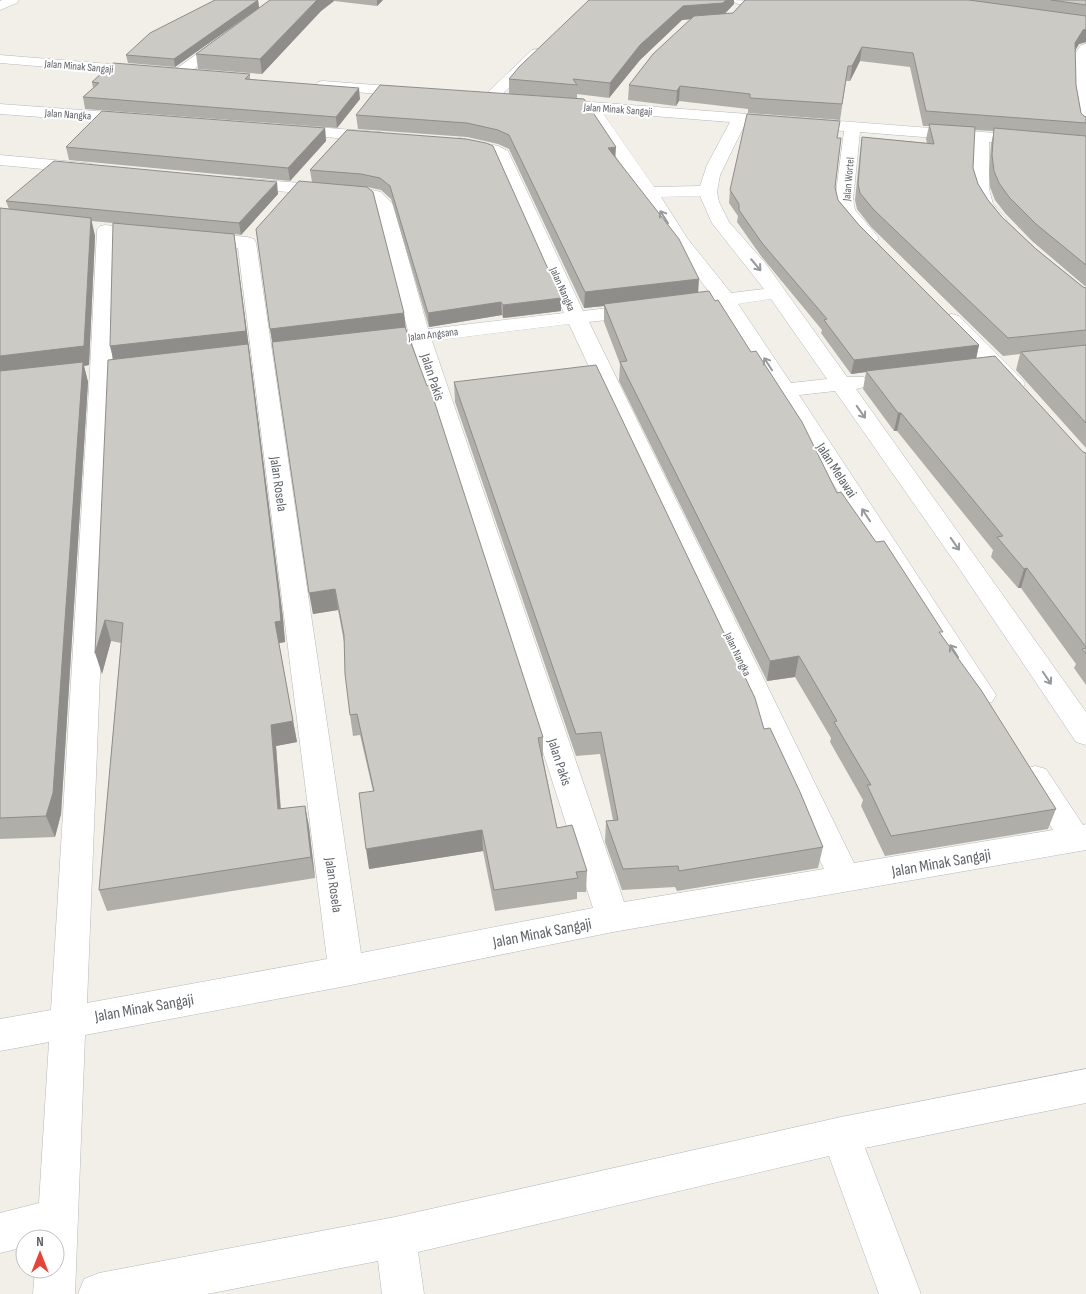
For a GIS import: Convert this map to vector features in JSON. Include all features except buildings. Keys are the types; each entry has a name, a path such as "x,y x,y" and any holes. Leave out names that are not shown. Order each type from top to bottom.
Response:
{"street":[{"path":"0,6 12,0"},
{"path":"738,0 794,6 804,5 813,0"},
{"path":"733,15 746,1"},
{"path":"261,2 279,2"},
{"path":"178,74 279,2"},
{"path":"489,99 545,45"},
{"path":"1086,48 1080,57 1082,100 1086,126"},
{"name":"Jalan Minak Sangaji","path":"0,59 197,75"},
{"path":"312,84 434,94"},
{"path":"366,105 378,90"},
{"path":"600,108 623,94"},
{"path":"470,97 507,100"},
{"name":"Jalan Minak Sangaji","path":"535,103 1086,145"},
{"name":"Jalan Nangka","path":"0,108 157,120"},
{"name":"Jalan Melawai","path":"600,108 649,192 705,239 759,268 970,565 1086,734"},
{"path":"649,192 708,191 717,162 740,118"},
{"name":"Jalan Wortel","path":"853,127 844,200 846,211 885,253"},
{"path":"265,128 400,139"},
{"path":"981,137 980,189 986,205 1007,229"},
{"name":"Jalan Nangka","path":"438,142 492,149 502,154 576,317 845,878"},
{"path":"0,160 108,170"},
{"name":"Jalan Pakis","path":"216,181 362,192 376,196 384,204 420,336 613,918"},
{"name":"Jalan Melawai","path":"708,191 712,206 705,239 726,300 996,716"},
{"path":"54,1294 102,371 106,230"},
{"name":"Jalan Rosela","path":"180,236 253,236 261,353 346,971"},
{"path":"689,304 776,293"},
{"name":"Jalan Angsana","path":"380,340 660,308"},
{"path":"941,309 1007,364 1029,401"},
{"path":"968,368 1007,364"},
{"path":"785,390 880,379"},
{"path":"1023,758 1080,838"},
{"name":"Jalan Minak Sangaji","path":"0,1035 67,1021 346,971 613,918 1080,838"},
{"path":"99,1294 395,1237 841,1135 1086,1086"},
{"path":"841,1135 900,1294"},
{"path":"0,1233 59,1218"},
{"path":"395,1237 403,1294"}]}
